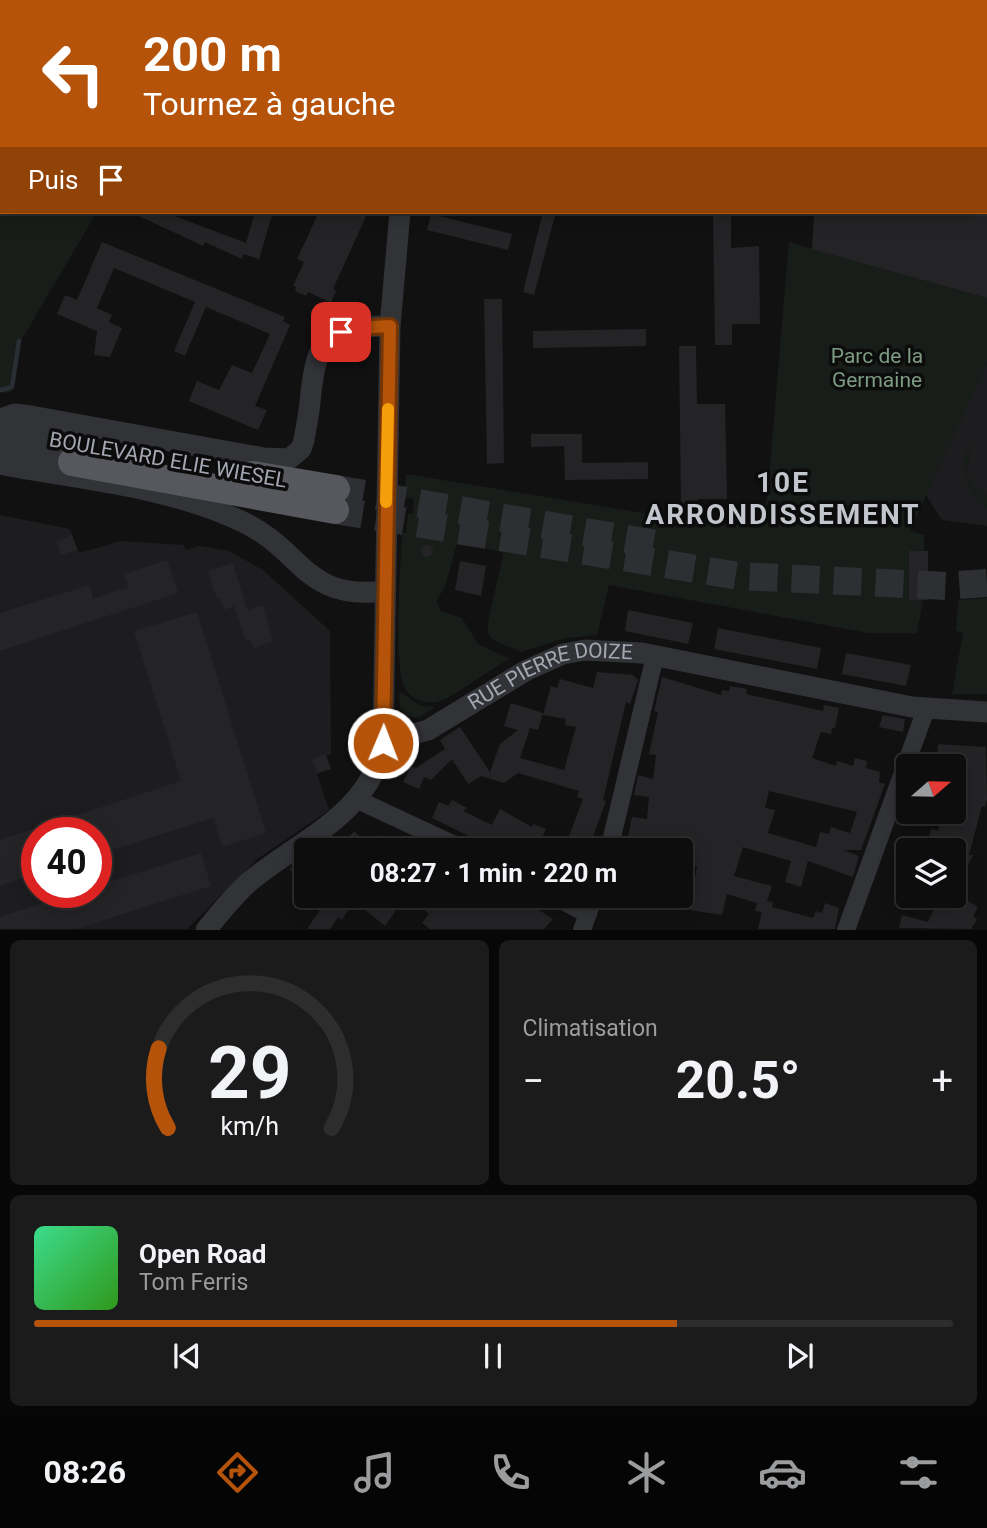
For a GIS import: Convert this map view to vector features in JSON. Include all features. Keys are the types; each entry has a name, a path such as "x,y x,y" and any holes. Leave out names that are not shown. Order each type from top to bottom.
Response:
{"highway":[{"name":"BOULEVARD ELIE WIESEL","path":"75,453 336,500"}],"street":[{"path":"206,929 248,883 358,800 380,764 383,743 390,326 400,214"},
{"path":"0,419 15,414 31,416 280,460 295,456 301,449 309,416 312,373 321,348 329,339 348,330 390,326"},
{"name":"BOULEVARD ELIE WIESEL","path":"0,429 75,453"},
{"name":"BOULEVARD ELIE WIESEL","path":"0,449 75,453"},
{"path":"0,464 121,485 200,503 267,536 313,578 330,588 354,594 384,591"},
{"name":"RUE PIERRE DOIZE","path":"383,743 428,730 527,670 563,654 610,650 655,656 926,709 987,712"},
{"path":"612,838 655,656"},
{"path":"846,929 926,709"},
{"path":"358,800 440,838"},
{"path":"568,908 585,922"}],"shaded area":[{"path":"987,363 987,526 942,520 926,495"},
{"path":"0,515 70,529 79,553 121,541 184,545 186,550 199,546 229,551 263,570 330,631 331,754 327,756 331,769 317,774 329,810 256,860 187,929 0,929"}],"green space":[{"path":"0,214 96,214 19,344 11,393 0,392"},
{"name":"Parc de la Germaine","path":"789,242 987,298 987,363 910,531 924,535 924,551 909,552 909,600 923,601 917,633 868,633 609,585 597,635 566,638 521,652 498,642 488,633 503,552 457,543 445,587 436,601 441,611 462,618 478,644 510,659 440,701 426,702 413,697 406,690 402,678 398,639 402,533 406,533 408,514 413,514 414,499 404,497 406,474 716,525 759,519 767,500"},
{"path":"971,441 969,468 964,469"},
{"path":"964,469 966,477 970,476 972,485 987,495 987,509 972,493 965,478"},
{"path":"987,598 987,694 952,694 963,632 956,631 958,600"},
{"path":"399,691 421,706 435,707 418,718 407,716 400,708"},
{"path":"366,713 373,713 369,761 354,756 351,740 365,721"}],"building":[{"path":"134,214 169,214 246,243 254,214 272,214 259,259 243,254 242,259 205,242 203,246"},
{"path":"318,214 367,214 333,289 336,291 331,303 308,292 306,296 295,291 296,287 293,286 304,262 297,259"},
{"path":"431,214 512,234 508,250 427,230"},
{"path":"542,214 555,214 534,295 523,292"},
{"path":"713,214 731,214 731,248 759,246 760,324 732,324 732,345 715,345"},
{"path":"814,214 987,214 987,298 812,249"},
{"path":"102,242 285,317 283,321 290,325 255,406 267,410 258,430 189,401 197,381 219,390 232,365 252,373 270,334 206,307 185,356 174,351 195,302 114,268 97,308 112,315 109,322 122,328 110,357 94,355 97,331 57,314 65,295 77,300"},
{"path":"484,299 502,299 504,463 487,464"},
{"path":"646,329 646,346 533,348 533,331"},
{"path":"679,346 696,346 697,404 725,404 727,499 698,499 698,504 681,504"},
{"path":"531,434 582,434 582,463 648,462 648,479 565,480 564,446 531,447"},
{"path":"72,535 77,550 61,555 56,541"},
{"path":"427,545 433,551 427,557 421,551"},
{"path":"909,551 928,551 928,600 909,601"},
{"path":"167,560 178,593 0,651 0,613 89,585 93,599 128,587 124,574"},
{"path":"460,561 486,566 481,596 455,590"},
{"path":"233,563 247,610 263,605 273,641 253,648 250,640 246,641 234,606 224,610 220,598 217,600 208,571"},
{"path":"628,610 693,623 688,644 625,631"},
{"path":"197,612 266,833 222,847 213,818 112,850 112,817 71,817 181,781 134,631"},
{"path":"718,628 821,648 817,669 714,649"},
{"path":"846,653 911,665 906,686 842,674"},
{"path":"597,672 633,675 638,680 630,704 626,702 603,800 606,801 592,838 568,838 583,799 577,797 579,791 518,773 504,783 481,776 468,784 452,759 431,780 424,777 419,789 403,782 411,766 416,768 445,749 440,740 460,727 490,772 500,744 518,730 504,726 511,703 543,713 538,730 530,728 520,758 564,770 576,727 565,725 566,719 543,715 551,686 557,688 560,679 593,688"},
{"path":"662,677 721,695 722,690 729,691 730,686 747,689 746,694 823,711 824,705 839,708 835,728 832,728 831,734 821,732 812,758 836,766 837,761 853,766 855,758 867,761 866,768 880,772 879,782 885,784 861,850 843,850 859,856 853,877 808,861 801,887 785,882 791,861 743,847 734,876 772,886 767,901 773,902 772,907 813,918 816,911 822,913 825,903 839,908 835,929 758,929 762,912 755,911 757,903 727,894 722,915 690,910 693,908 697,866 693,866 693,838 628,838 632,817 647,819 649,797 634,795 638,775 653,779 656,755 649,754 658,712 654,711","holes":["769,791 857,812 850,833 831,827 829,834 820,832 816,847 768,833 775,810 765,808"]},
{"path":"883,715 905,719 903,732 879,727"},
{"path":"938,744 986,747 987,800 985,807 982,806 969,855 973,855 966,869 966,838 929,838 931,829 938,831 940,824 966,824 966,754 938,754"},
{"path":"325,754 331,769 317,773 312,759"},
{"path":"452,800 467,808 463,811 492,825 500,809 532,827 533,824 546,829 542,837 544,838 473,838 432,818 439,802 448,806"},
{"path":"354,831 361,838 348,838"},
{"path":"21,833 21,879 0,886 0,840"},
{"path":"201,853 211,886 76,929 0,929 0,917 27,908 112,908 112,881"},
{"path":"966,900 978,907 973,916 977,919 971,929 899,928 902,915 928,922 934,908 966,908"},
{"path":"321,908 350,908 342,920 338,917 330,929 307,929"},
{"path":"363,908 398,908 385,926"},
{"path":"422,908 536,908 553,919 544,929 430,929 422,923 429,914"}],"waterway":[{"path":"1,390 12,387 19,341"}],"tunnel":[{"path":"336,489 667,546"},
{"path":"335,510 739,576 947,586 987,583"}],"slow traffic":[{"path":"386,502 388,409"}],"district":[{"name":"10E ARRONDISSEMENT","path":"783,498"}],"route":[{"path":"341,332 356,328 390,326 383,743"}]}
